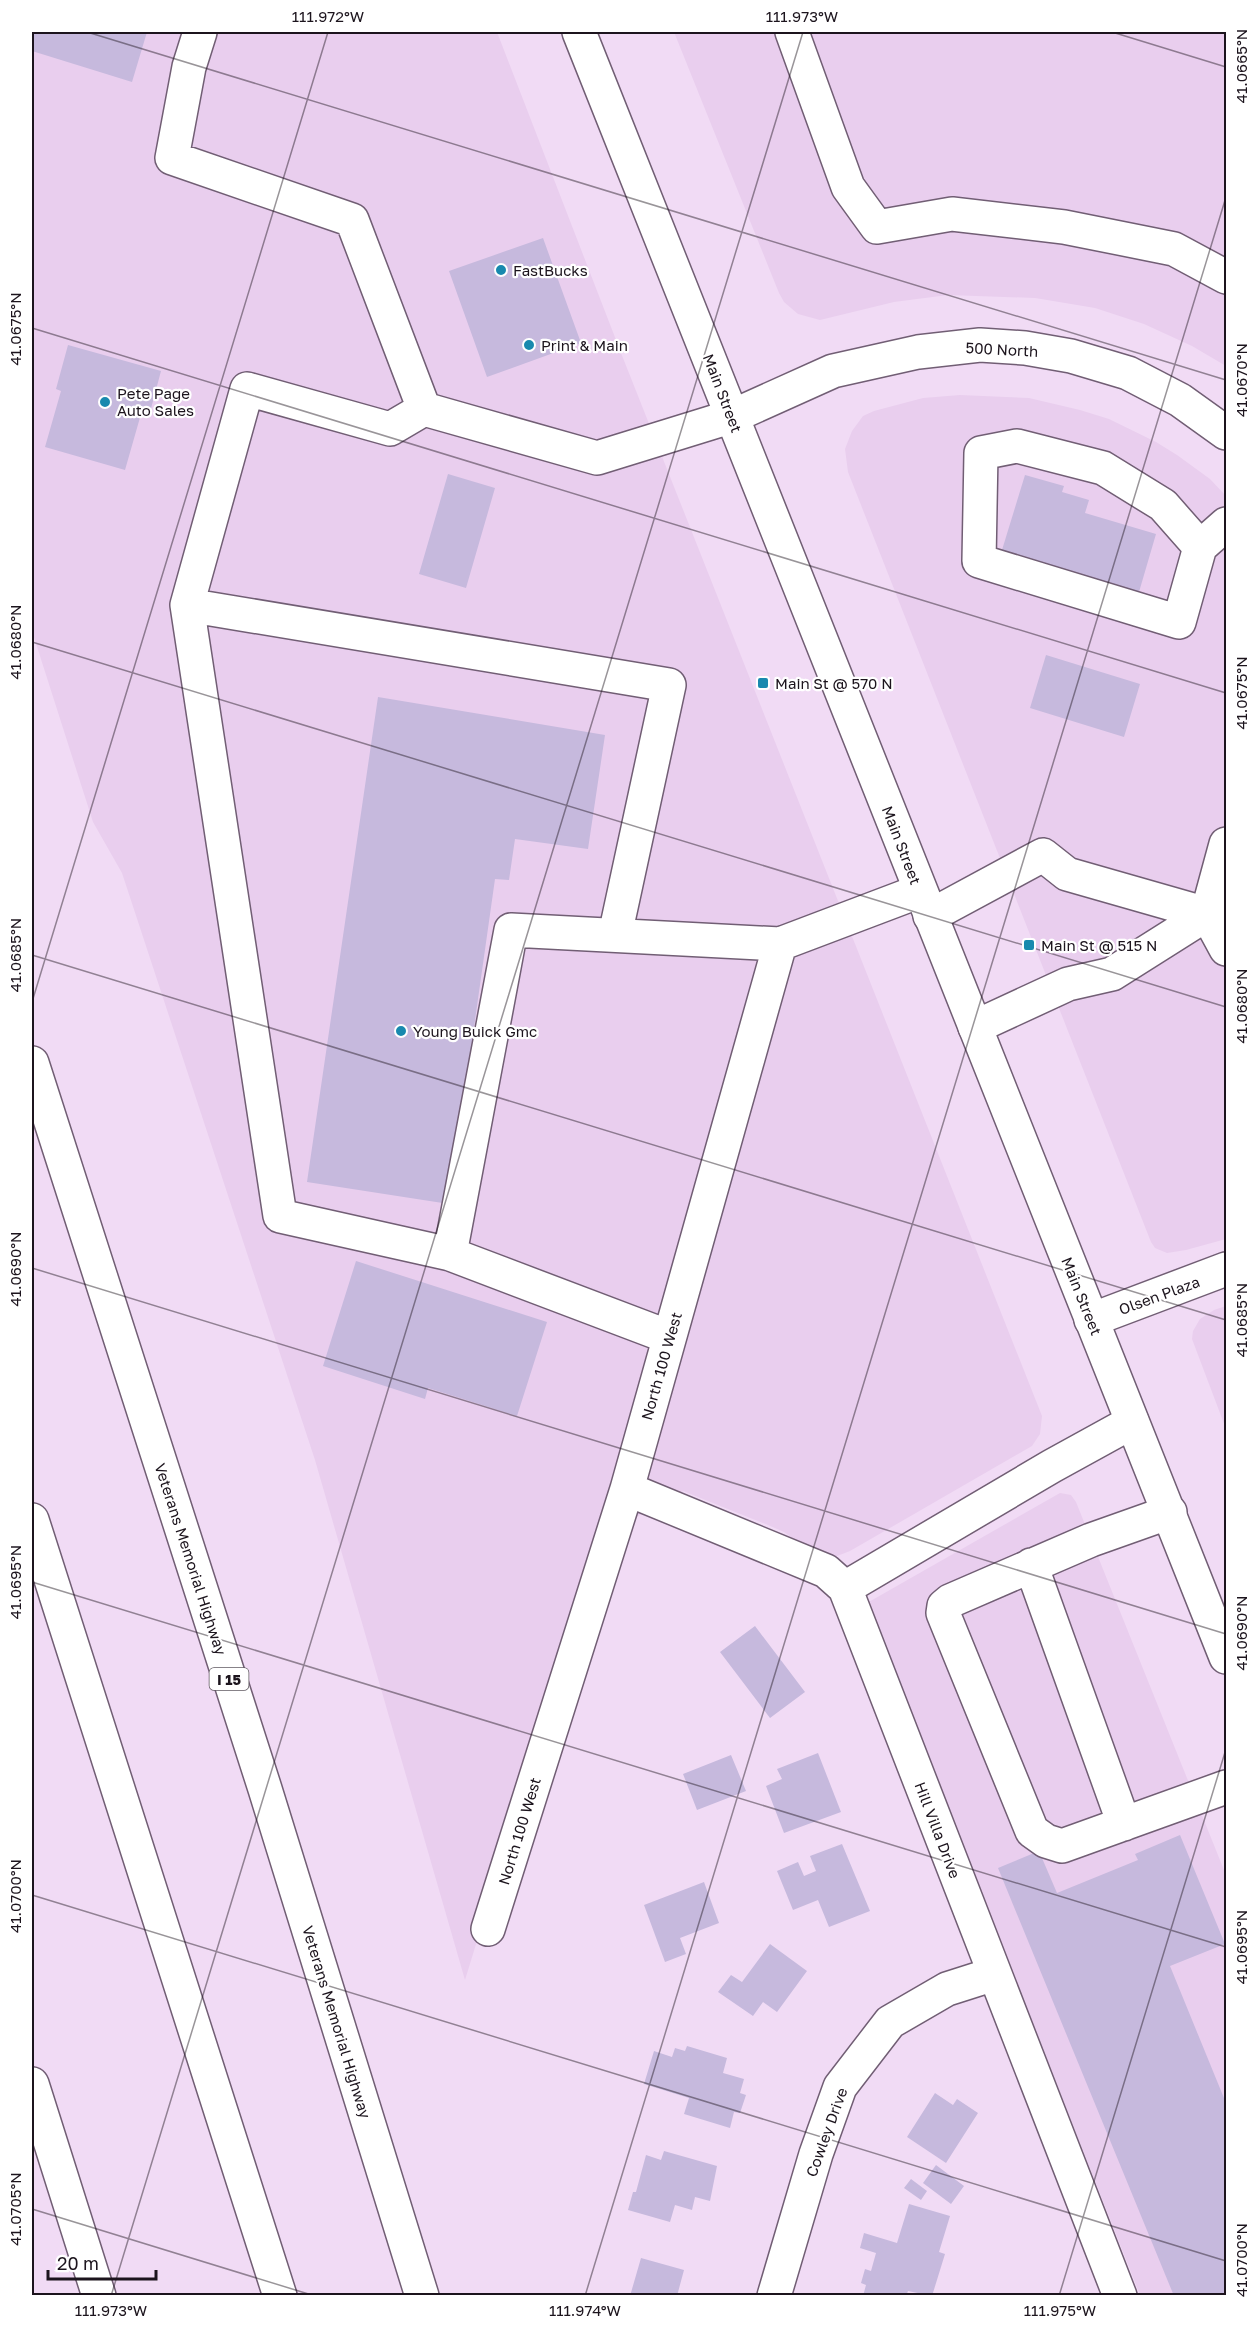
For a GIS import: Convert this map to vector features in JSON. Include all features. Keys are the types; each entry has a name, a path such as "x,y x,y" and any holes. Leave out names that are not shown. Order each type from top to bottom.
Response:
{"main road":[{"path":"200,32 189,67 171,158 352,220 424,409 390,429 247,389 187,605 280,1216 450,1254 669,1337"},
{"name":"Main Street","path":"579,32 1227,1657"},
{"path":"792,32 848,187 877,227 952,214 1064,227 1174,249 1227,277"},
{"name":"500 North","path":"424,409 597,458 733,416 842,369 955,346 1000,345 1071,356 1128,373 1180,400 1227,433"},
{"path":"1200,547 1163,506 1103,468 1017,446 981,453 979,561 1179,622 1200,547 1227,524"},
{"path":"187,605 669,685 615,935"},
{"path":"975,1027 1068,984 1112,974 1207,914 1227,844"},
{"path":"450,1254 511,930 780,944 925,903 1043,855 1066,874 1207,914 1227,949"},
{"name":"North 100 West","path":"488,1929 627,1489 780,944"},
{"name":"Veterans Memorial Highway","path":"32,1063 265,1789 422,2295"},
{"name":"Olsen Plaza","path":"1091,1320 1227,1269"},
{"path":"845,1588 1041,1472 1132,1422"},
{"name":"Hill Villa Drive","path":"627,1489 826,1571 845,1588 1120,2295"},
{"path":"1170,1512 1091,1540 950,1601 944,1606 943,1613 1032,1831 1046,1842 1062,1846 1227,1787"},
{"path":"32,1520 280,2295"},
{"path":"1031,1565 1124,1824"},
{"name":"Cowley Drive","path":"774,2295 816,2154 840,2087 890,2022 947,1989 994,1974"},
{"path":"32,2084 99,2295"}],"shaded area":[{"path":"32,32 497,32 623,358 1042,1416 1040,1434 1032,1446 850,1551 832,1558 818,1557 784,1532 683,1491 601,1537 465,1980 315,1460 122,873 93,822 32,631"},
{"path":"674,32 1226,32 1226,366 1192,346 1144,324 1095,308 1035,298 948,295 894,302 820,320 798,314 784,302 779,293"},
{"path":"960,395 1029,398 1109,419 1177,455 1210,479 1226,496 1226,1239 1167,1253 1155,1248 1151,1242 848,472 845,449 852,431 863,416 923,398"},
{"path":"1226,1306 1226,1429 1192,1339 1193,1331 1200,1319"},
{"path":"1060,1493 1071,1495 1076,1502 1226,1875 1226,2295 1140,2295 867,1603"}],"building":[{"path":"32,32 147,32 132,82 32,51"},
{"path":"543,238 581,343 487,377 449,271"},
{"name":"Pete Page Auto Sales","path":"68,345 161,371 149,416 141,414 125,470 45,447 61,391 56,389"},
{"path":"448,474 495,488 466,588 419,574"},
{"path":"1025,475 1064,486 1062,492 1089,500 1085,513 1156,534 1139,592 1002,550"},
{"path":"1046,655 1140,684 1124,737 1030,708"},
{"name":"Young Buick Gmc","path":"378,697 605,735 588,849 515,839 509,880 495,879 449,1204 307,1182"},
{"path":"356,1261 547,1322 517,1416 428,1388 425,1399 323,1366"},
{"path":"755,1626 805,1692 770,1718 720,1652"},
{"path":"818,1753 841,1812 784,1833 766,1786 782,1779 777,1769"},
{"path":"731,1755 746,1791 697,1810 683,1774"},
{"path":"1180,1835 1225,1944 1170,1966 1226,2103 1226,2296 1174,2296 998,1868 1039,1851 1057,1893 1138,1860 1135,1854"},
{"path":"842,1844 870,1911 829,1927 818,1900 793,1910 777,1871 798,1862 804,1876 816,1871 810,1856"},
{"path":"704,1882 719,1923 680,1938 686,1954 665,1962 644,1905"},
{"path":"770,1944 807,1971 777,2012 763,2002 753,2016 718,1992 731,1975 742,1982"},
{"path":"687,2046 727,2058 723,2073 744,2079 740,2093 746,2095 740,2113 734,2112 730,2128 684,2114 689,2098 644,2084 654,2051 672,2057 675,2048 685,2051"},
{"path":"935,2093 953,2105 957,2099 978,2113 946,2163 907,2137"},
{"path":"664,2151 717,2166 710,2201 695,2197 692,2210 675,2205 670,2222 628,2210 633,2192 636,2192 646,2155 661,2160"},
{"path":"936,2165 964,2186 951,2204 923,2183"},
{"path":"911,2179 927,2191 921,2200 904,2188"},
{"path":"909,2204 950,2216 939,2252 945,2254 932,2296 908,2291 906,2296 863,2296 866,2285 861,2283 865,2269 871,2271 876,2253 860,2248 864,2233 897,2243"},
{"path":"641,2258 684,2270 677,2296 630,2296"}],"place":[{"name":"FastBucks","path":"501,270"},
{"name":"Print & Main","path":"529,345"},
{"name":"Pete Page Auto Sales","path":"105,402"},
{"name":"Main St @ 570 N","path":"763,683"},
{"name":"Main St @ 515 N","path":"1029,945"},
{"name":"Young Buick Gmc","path":"401,1031"}]}
